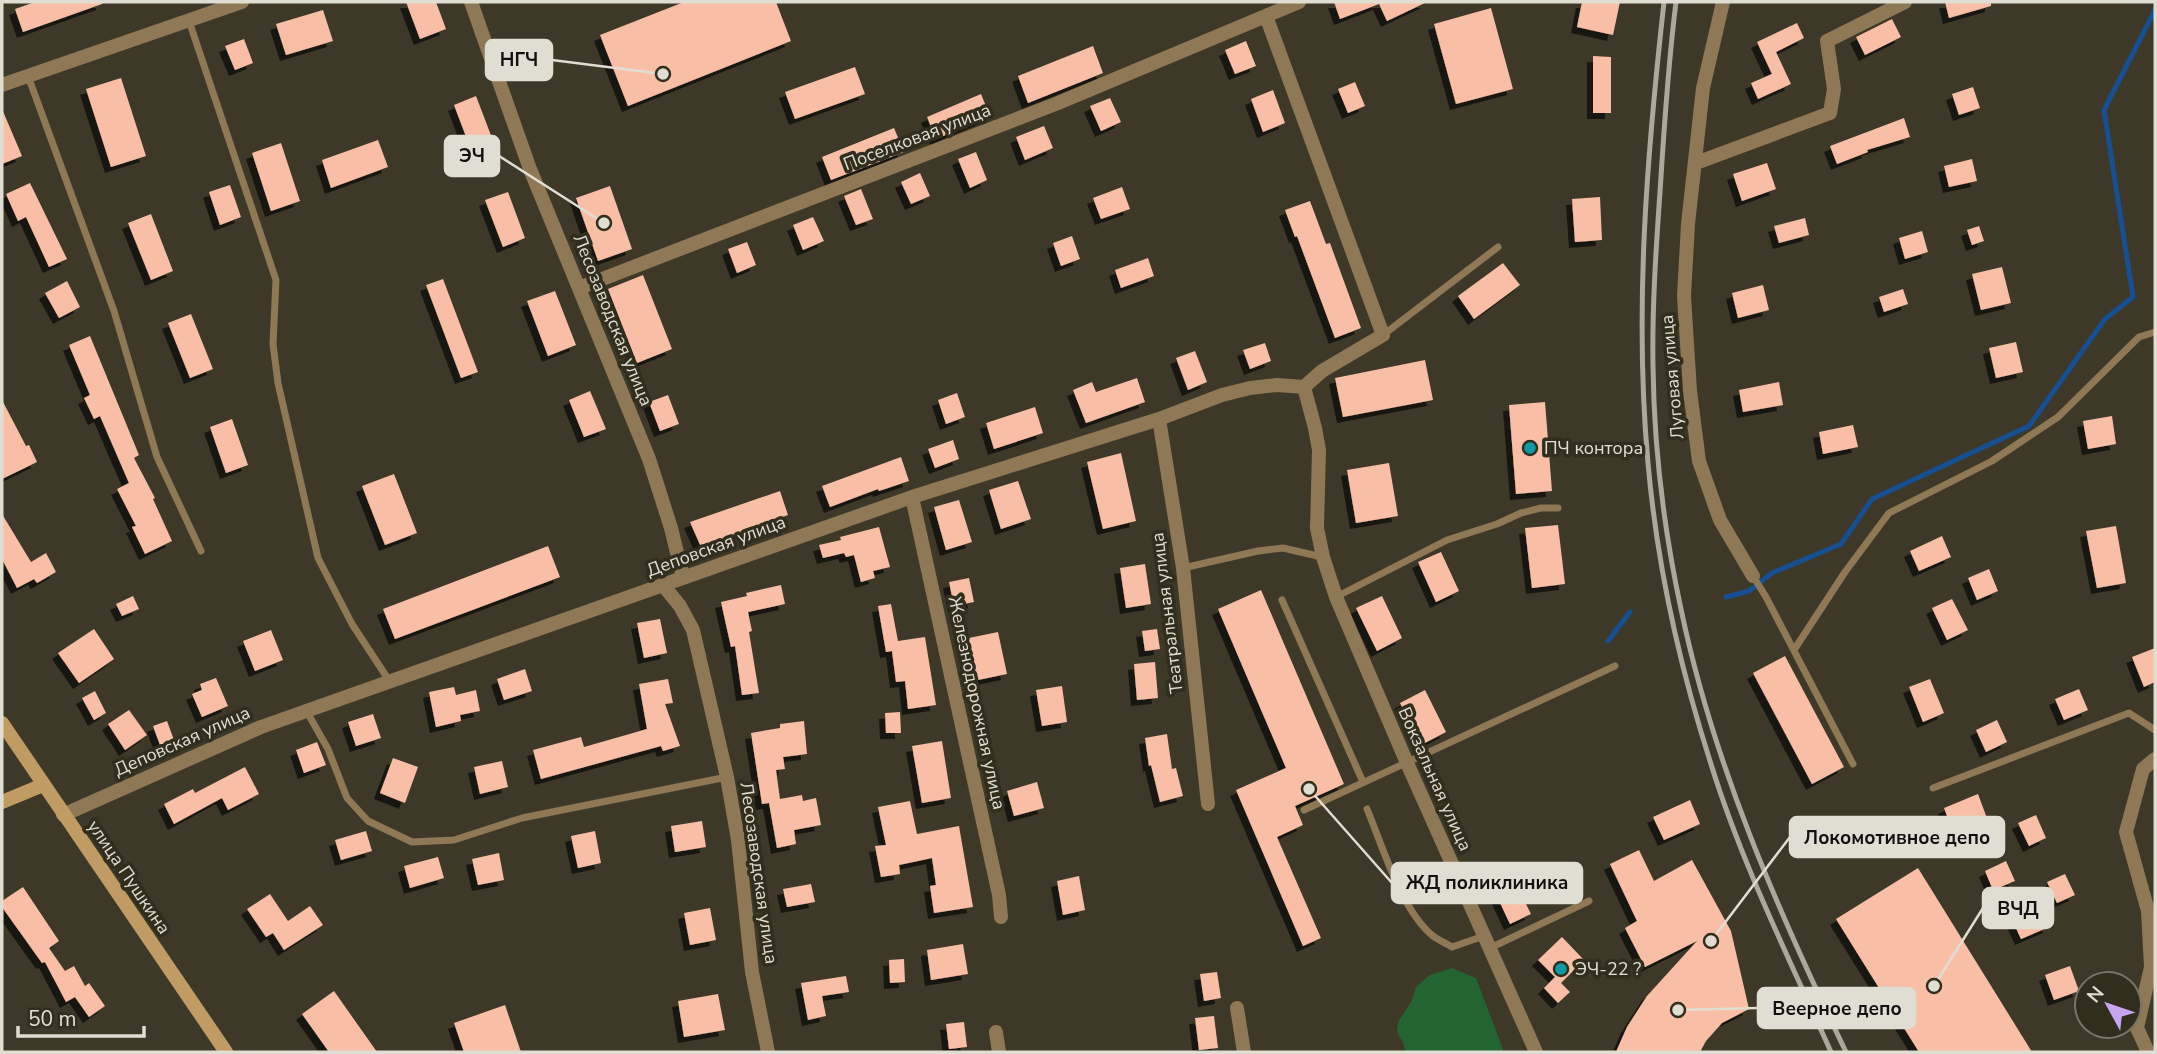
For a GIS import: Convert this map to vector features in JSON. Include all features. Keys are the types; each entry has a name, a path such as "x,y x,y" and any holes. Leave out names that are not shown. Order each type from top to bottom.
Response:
{"street":[{"path":"2,85 242,2"},
{"name":"Лесозаводская улица","path":"471,2 530,169 649,459 671,528 682,577"},
{"name":"Поселковая улица","path":"579,288 1058,103 1299,2"},
{"name":"Луговая улица","path":"1723,2 1703,88 1688,224 1684,296 1690,391 1699,461 1720,520 1753,576"},
{"path":"1696,163 1830,113 1834,89 1827,41 1905,2"},
{"path":"1266,16 1383,335 1322,372 1304,387"},
{"name":"Деповская улица","path":"63,815 261,727 912,497 1159,419 1250,387 1304,387"},
{"name":"Вокзальная улица","path":"1304,387 1319,450 1317,528 1336,597 1536,1052"},
{"name":"Театральная улица","path":"1159,419 1183,568 1208,804"},
{"name":"Железнодорожная улица","path":"912,497 996,882 1001,917"},
{"name":"Лесозаводская улица","path":"663,585 680,606 693,630 727,777 738,840 752,972 768,1052"},
{"name":"улица Пушкина","path":"2,723 226,1052"},
{"path":"2148,1052 2137,1028 2151,967 2148,911 2126,832 2143,769 2155,759"},
{"path":"2,802 43,785"},
{"path":"1237,1008 1244,1052"},
{"path":"996,1032 999,1052"}],"lane":[{"path":"189,22 276,280 273,344 278,383 318,558 352,624 390,682"},
{"path":"27,76 114,311 157,457 201,551"},
{"path":"1383,335 1498,247"},
{"path":"1794,650 1845,572 1889,513 1992,461 2058,417 2139,337 2155,332"},
{"path":"1336,597 1447,540 1497,524 1521,513 1541,508 1558,508"},
{"path":"1183,568 1283,548 1323,557"},
{"path":"1753,576 1853,764"},
{"path":"1282,600 1363,782"},
{"path":"1304,810 1615,666"},
{"path":"307,712 328,749 346,798 368,821 412,842 454,840 522,818 727,777"},
{"path":"1933,788 2129,713 2155,730"},
{"path":"1367,809 1407,906 1433,936 1452,947 1487,942 1590,901"}],"green space":[{"path":"1452,968 1476,978 1504,1052 1405,1052 1397,1032 1398,1022 1411,1002 1416,987 1430,975"}],"building":[{"path":"35,2 102,4 23,32 15,9"},
{"path":"406,2 436,2 446,29 420,39"},
{"path":"684,2 776,2 791,41 628,106 600,35"},
{"path":"1334,2 1427,2 1387,21 1379,4 1340,19"},
{"path":"1582,2 1620,2 1613,35 1577,27"},
{"path":"1945,2 1991,2 1991,6 1949,18"},
{"path":"1491,8 1513,89 1456,104 1434,24"},
{"path":"323,10 333,41 286,55 276,24"},
{"path":"1892,19 1901,37 1865,55 1856,37"},
{"path":"1797,23 1804,38 1776,52 1791,84 1758,99 1751,83 1772,74 1757,42"},
{"path":"244,39 253,63 235,70 225,46"},
{"path":"1246,41 1256,66 1235,74 1225,50"},
{"path":"1093,46 1103,73 1028,103 1018,76"},
{"path":"1593,56 1611,57 1611,113 1593,113"},
{"path":"855,67 865,94 795,119 785,92"},
{"path":"121,78 146,156 111,167 86,89"},
{"path":"1355,82 1365,106 1348,113 1338,89"},
{"path":"1973,87 1980,108 1959,115 1952,94"},
{"path":"1273,90 1285,123 1263,132 1251,99"},
{"path":"981,94 990,116 936,139 927,117"},
{"path":"476,96 492,138 470,147 454,105"},
{"path":"1110,98 1121,122 1101,131 1090,106"},
{"path":"2,109 22,156 2,164"},
{"path":"1904,118 1910,137 1867,150 1868,152 1837,164 1830,146"},
{"path":"1044,126 1053,148 1025,160 1016,137"},
{"path":"894,128 904,152 831,180 822,157"},
{"path":"378,140 388,167 331,188 322,160"},
{"path":"281,143 300,201 271,211 252,153"},
{"path":"976,152 987,180 970,188 958,159"},
{"path":"1972,159 1977,181 1949,187 1944,166"},
{"path":"1767,163 1776,189 1742,201 1733,174"},
{"path":"920,173 930,196 911,204 901,182"},
{"path":"30,183 67,259 49,267 26,217 18,221 6,194"},
{"path":"230,185 241,217 220,225 209,192"},
{"path":"610,186 632,249 598,261 576,198"},
{"path":"1122,187 1130,209 1101,219 1093,198"},
{"path":"861,189 873,219 856,225 844,196"},
{"path":"508,192 525,238 503,247 485,200"},
{"path":"1600,197 1602,240 1575,242 1572,199"},
{"path":"1310,201 1326,244 1330,243 1361,328 1335,338 1285,210"},
{"path":"151,214 173,271 151,280 128,223"},
{"path":"813,217 824,241 803,250 793,225"},
{"path":"1805,218 1809,235 1779,243 1774,226"},
{"path":"1979,226 1984,241 1972,245 1967,230"},
{"path":"1922,231 1928,252 1905,259 1899,238"},
{"path":"1072,236 1080,259 1061,266 1053,243"},
{"path":"747,242 756,265 737,273 728,249"},
{"path":"1148,258 1154,276 1121,288 1115,270"},
{"path":"1503,263 1520,285 1474,319 1458,296"},
{"path":"2002,267 2011,303 1981,310 1972,274"},
{"path":"643,275 672,349 637,363 608,289"},
{"path":"443,279 478,372 461,378 426,285"},
{"path":"67,281 80,307 59,318 45,293"},
{"path":"1763,285 1769,310 1738,318 1732,293"},
{"path":"1903,289 1908,304 1884,312 1879,297"},
{"path":"555,291 576,345 548,356 527,301"},
{"path":"191,314 213,369 190,378 168,323"},
{"path":"90,336 139,455 134,458 155,498 153,499 172,541 145,554 132,527 136,526 117,489 129,483 100,416 94,419 84,398 90,395 69,345"},
{"path":"2016,342 2023,372 1996,378 1989,348"},
{"path":"1265,343 1271,361 1250,369 1243,350"},
{"path":"1195,351 1207,382 1188,390 1176,358"},
{"path":"1425,360 1433,400 1343,417 1335,378"},
{"path":"1137,378 1145,402 1086,423 1073,390 1092,382 1096,392"},
{"path":"1779,382 1783,405 1743,412 1739,390"},
{"path":"590,391 606,429 584,437 569,400"},
{"path":"957,393 965,417 946,424 938,400"},
{"path":"668,395 679,424 660,431 649,402"},
{"path":"2,400 37,462 2,479"},
{"name":"ПЧ контора","path":"1545,402 1552,491 1516,494 1509,405"},
{"path":"1035,407 1043,433 994,449 986,423"},
{"path":"2112,416 2116,444 2088,449 2083,421"},
{"path":"232,419 248,465 226,473 210,427"},
{"path":"1853,425 1858,447 1823,454 1819,432"},
{"path":"953,440 959,459 935,468 928,449"},
{"path":"1121,453 1136,521 1103,529 1087,462"},
{"path":"901,457 909,481 830,507 822,486"},
{"path":"1389,463 1398,516 1356,523 1347,470"},
{"path":"394,474 417,533 385,545 362,486"},
{"path":"1018,481 1031,519 1001,529 989,490"},
{"path":"780,491 788,515 701,547 690,522"},
{"path":"959,500 972,542 946,550 934,507"},
{"path":"2,514 31,562 46,553 56,572 37,583 34,579 17,588 2,559"},
{"path":"1558,525 1565,584 1532,588 1525,528"},
{"path":"2116,526 2126,583 2097,588 2086,531"},
{"path":"879,527 890,567 873,571 875,578 861,582 854,555 846,557 844,553 823,558 819,545"},
{"path":"1942,536 1951,557 1919,571 1910,551"},
{"path":"548,546 560,577 395,639 383,609"},
{"path":"1441,552 1459,591 1436,602 1418,562"},
{"path":"1145,564 1151,604 1126,608 1120,568"},
{"path":"1989,569 1998,591 1977,600 1968,578"},
{"path":"969,578 974,602 954,606 949,582"},
{"path":"781,585 785,604 748,612 759,693 742,695 735,646 731,647 721,602"},
{"path":"1261,590 1344,784 1295,806 1303,825 1277,837 1321,938 1303,946 1236,790 1286,768 1218,609"},
{"path":"133,596 139,609 122,616 116,604"},
{"path":"1382,596 1402,638 1377,651 1356,608"},
{"path":"1952,599 1968,630 1947,640 1932,608"},
{"path":"891,604 898,641 925,637 936,705 908,709 905,681 896,682 892,651 886,652 878,606"},
{"path":"660,619 667,653 644,658 637,623"},
{"path":"94,629 114,659 79,683 58,653"},
{"path":"1157,629 1160,649 1145,651 1142,631"},
{"path":"271,630 283,660 255,671 243,641"},
{"path":"998,632 1007,674 973,681 964,639"},
{"path":"2155,648 2155,682 2144,687 2132,657"},
{"path":"1785,656 1844,767 1812,784 1753,673"},
{"path":"1155,662 1158,698 1137,700 1134,664"},
{"path":"525,669 532,691 504,700 497,679"},
{"path":"216,678 228,706 202,717 192,694 202,690 200,684"},
{"path":"668,679 673,703 665,704 680,746 663,751 661,746 541,779 533,750 581,737 584,747 647,729 639,684"},
{"path":"1930,679 1944,713 1923,722 1909,687"},
{"path":"1062,686 1067,722 1042,726 1036,690"},
{"path":"454,687 456,695 476,690 480,711 460,715 461,721 436,727 429,692"},
{"path":"2079,689 2088,710 2064,720 2055,699"},
{"path":"1425,690 1446,732 1421,745 1400,703"},
{"path":"95,691 106,713 94,720 82,698"},
{"path":"129,710 147,735 125,750 108,724"},
{"path":"900,712 901,733 886,733 885,713"},
{"path":"373,714 381,738 356,746 348,722"},
{"path":"1997,720 2007,742 1986,752 1976,730"},
{"path":"167,721 174,740 160,745 153,726"},
{"path":"804,721 807,754 783,757 785,769 776,770 780,799 802,795 803,801 816,798 821,825 794,830 796,844 777,848 769,803 762,804 751,733 780,728 780,724"},
{"path":"1167,734 1172,769 1176,768 1183,796 1160,802 1151,765 1149,766 1145,738"},
{"path":"942,741 951,798 922,803 912,746"},
{"path":"317,742 326,765 304,773 296,750"},
{"path":"393,758 418,767 405,803 380,793"},
{"path":"502,761 508,787 480,794 474,767"},
{"path":"245,767 259,794 228,810 222,798 174,824 164,804 193,789 195,793"},
{"path":"1037,782 1044,808 1014,816 1007,791"},
{"path":"1978,794 1988,821 1954,834 1944,808"},
{"path":"1690,800 1700,824 1664,840 1653,817"},
{"path":"910,801 917,834 959,826 973,907 934,913 930,886 936,885 932,858 899,865 900,874 881,877 875,846 886,845 878,807"},
{"path":"2036,815 2046,838 2029,846 2018,823"},
{"path":"702,821 706,847 675,852 671,826"},
{"path":"366,831 372,851 341,860 335,840"},
{"path":"595,831 601,863 578,868 571,836"},
{"path":"1639,850 1654,881 1692,860 1731,931 1749,1009 1722,1023 1700,1052 1616,1052 1627,1027 1647,996 1697,941 1645,967 1625,928 1637,921 1610,864"},
{"path":"499,853 504,880 478,885 472,859"},
{"path":"438,857 444,878 410,888 404,866"},
{"path":"2006,861 2015,881 1993,890 1985,871"},
{"path":"1918,868 2032,1052 1919,1052 1836,919"},
{"path":"2065,874 2075,895 2057,903 2047,882"},
{"path":"1079,876 1085,910 1063,915 1057,881"},
{"path":"1515,882 1531,914 1510,924 1495,892"},
{"path":"811,884 815,902 787,907 783,889"},
{"path":"23,887 59,941 49,948 65,971 74,966 85,986 89,983 105,1006 89,1017 75,997 66,1002 45,962 42,963 2,907 2,901"},
{"path":"270,894 288,921 310,906 323,925 284,950 273,933 266,937 247,909"},
{"path":"2037,901 2049,927 2021,939 2009,913"},
{"path":"710,908 716,940 690,945 684,913"},
{"name":"ЭЧ-22 ?","path":"1562,937 1584,960 1561,983 1570,992 1558,1003 1544,988 1555,977 1538,960"},
{"path":"963,944 968,974 931,980 927,950"},
{"path":"904,959 905,982 890,983 889,960"},
{"path":"2070,966 2073,993 2054,1000 2045,975"},
{"path":"1217,972 1221,998 1204,1001 1200,974"},
{"path":"846,976 849,992 822,996 826,1016 808,1020 801,983"},
{"path":"334,991 377,1052 329,1052 302,1014"},
{"path":"718,994 725,1030 684,1037 678,1001"},
{"path":"505,1005 521,1052 464,1052 454,1023"},
{"path":"1214,1016 1218,1048 1199,1050 1195,1018"},
{"path":"964,1022 967,1047 949,1049 946,1024"}],"waterway":[{"path":"1726,597 1749,591 1772,573 1841,544 1872,499 2029,426 2105,319 2133,297 2104,110 2155,10"},
{"path":"1608,641 1630,612"}],"railway":[{"path":"1664,2 1652,117 1642,290 1648,463 1663,577 1679,651 1722,799 1766,908 1831,1052"},
{"path":"1676,2 1663,144 1653,344 1658,458 1670,549 1694,666 1729,780 1772,890 1846,1052"}],"place":[{"name":"НГЧ","path":"663,74"},
{"name":"ЭЧ","path":"604,223"},
{"name":"ПЧ контора","path":"1530,448"},
{"name":"ЖД поликлиника","path":"1309,789"},
{"name":"Локомотивное депо","path":"1711,941"},
{"name":"ЭЧ-22 ?","path":"1561,969"},
{"name":"ВЧД","path":"1934,986"},
{"name":"Веерное депо","path":"1678,1010"}]}
